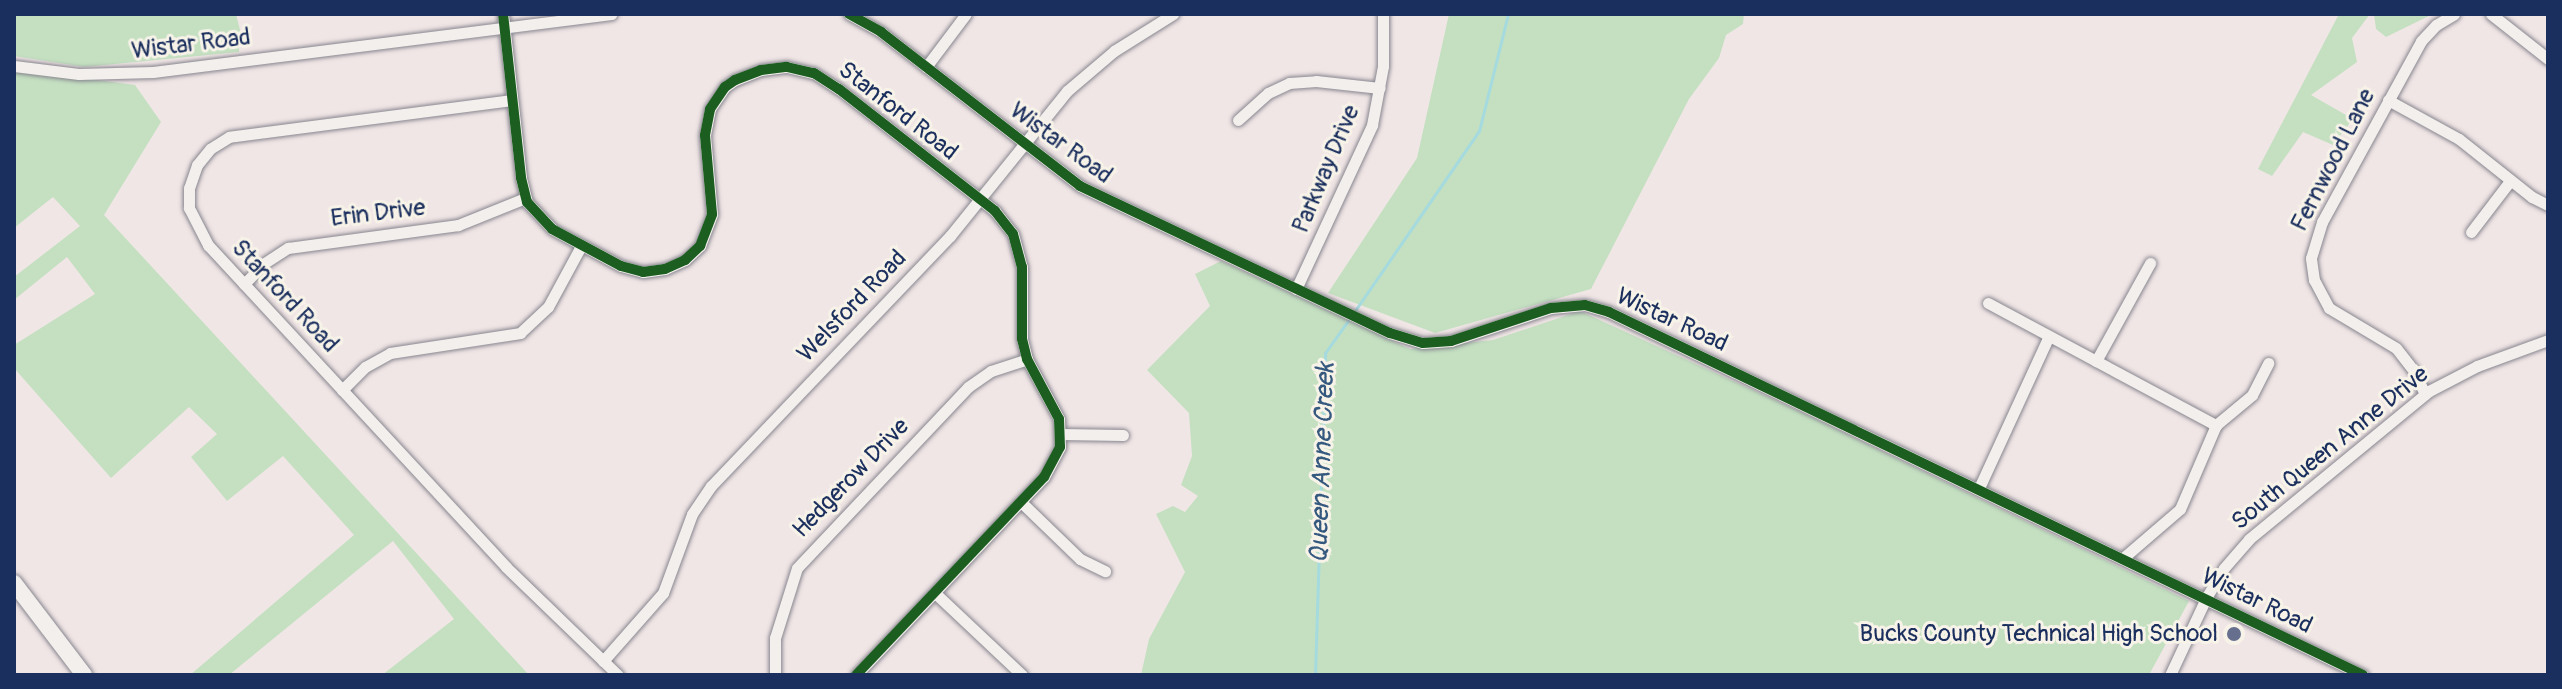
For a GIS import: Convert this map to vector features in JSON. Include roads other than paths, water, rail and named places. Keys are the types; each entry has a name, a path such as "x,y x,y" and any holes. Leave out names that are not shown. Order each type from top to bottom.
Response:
{"main road":[{"path":"14,583 84,675"}],"street":[{"path":"503,14 525,198"},
{"name":"Wistar Road","path":"14,66 59,73 129,74 611,14"},
{"name":"Wistar Road","path":"849,14 881,32 1080,186 1405,339 1436,343 1463,340 1551,308 1596,308 1645,327 2363,675"},
{"path":"926,67 966,14"},
{"name":"Welsford Road","path":"603,661 663,593 692,514 711,486 950,236 1067,91 1093,67 1173,14"},
{"name":"Parkway Drive","path":"1296,289 1365,145 1380,88 1383,14"},
{"name":"Fernwood Lane","path":"2425,394 2414,371 2396,348 2329,308 2311,269 2316,234 2421,41 2436,25 2454,14"},
{"path":"2491,14 2548,59"},
{"name":"Stanford Road","path":"525,198 539,219 581,246 621,266 643,272 675,266 694,252 708,231 712,214 705,135 710,109 725,87 761,70 787,67 821,76 1001,218 1017,244 1022,267 1021,323 1027,359 1052,402 1061,434"},
{"path":"1238,120 1268,93 1289,83 1316,81 1380,88"},
{"name":"Stanford Road","path":"512,100 244,133 210,149 192,177 189,208 208,245 506,567 618,675"},
{"path":"2388,100 2459,139 2510,181 2548,205"},
{"path":"2471,232 2510,181"},
{"name":"Erin Drive","path":"244,284 263,264 288,248 458,225 525,198"},
{"path":"342,390 365,367 390,353 520,333 548,307 581,246"},
{"path":"2096,361 2150,263"},
{"path":"1988,303 2216,425"},
{"path":"1979,488 2049,336"},
{"name":"South Queen Anne Drive","path":"2170,675 2206,598 2224,568 2249,539 2425,394 2477,366 2548,340"},
{"name":"Hedgerow Drive","path":"775,675 775,638 797,568 968,387 991,371 1027,359"},
{"path":"2123,558 2180,509 2216,425 2252,395 2268,363"},
{"path":"856,675 1021,502 1054,462 1061,434 1123,435"},
{"path":"1021,502 1080,559 1105,571"},
{"path":"935,593 1022,675"}],"waterway":[{"name":"Queen Anne Creek","path":"1354,312 1479,131 1508,14"},
{"name":"Queen Anne Creek","path":"1315,675 1325,353 1350,318"}],"place":[{"name":"Bucks County Technical High School","path":"2234,634"}]}
